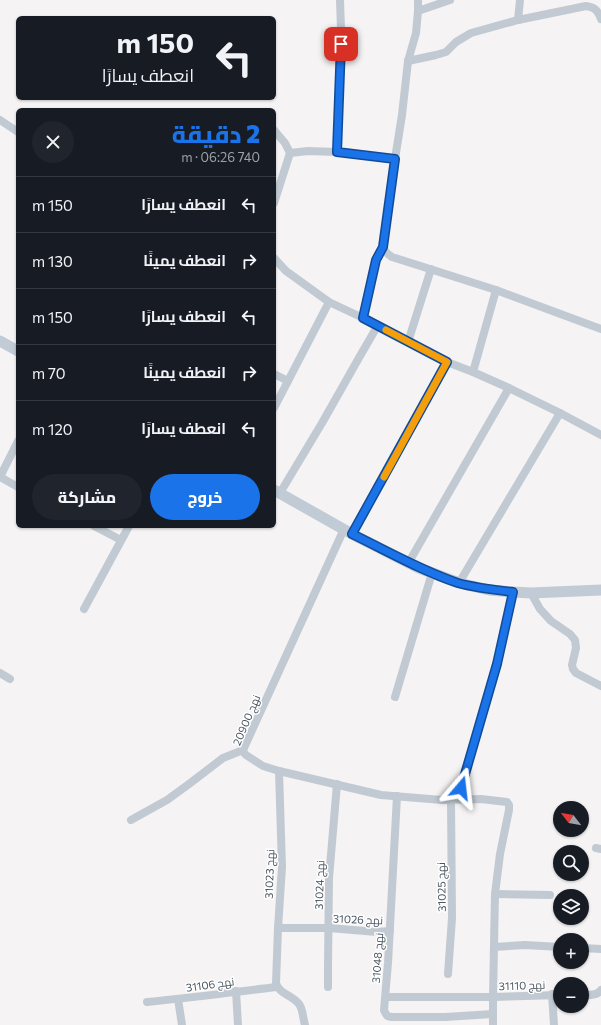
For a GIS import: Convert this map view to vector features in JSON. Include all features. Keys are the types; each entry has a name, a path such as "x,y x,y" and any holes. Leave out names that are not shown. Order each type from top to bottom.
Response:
{"main road":[{"path":"0,341 16,350"},
{"path":"277,491 348,532 432,573 459,583 489,590 531,593 601,590"}],"street":[{"path":"337,152 341,29 340,0"},
{"path":"363,318 376,260 383,247 402,115 408,61 416,33 418,0"},
{"path":"418,11 450,0"},
{"path":"518,20 520,0"},
{"path":"408,61 446,52 456,42 471,33 518,20 586,6 593,3 601,19"},
{"path":"0,120 16,131"},
{"path":"276,132 286,143 290,153 276,197"},
{"path":"290,153 308,151 337,152 395,159"},
{"path":"383,247 386,253 392,257 496,290 601,329"},
{"path":"276,260 286,271 329,302 447,362 509,388 601,435"},
{"path":"408,342 431,269"},
{"path":"473,372 496,290"},
{"path":"276,404 329,302"},
{"path":"277,491 322,423 378,326"},
{"name":"نهج 20900","path":"447,362 348,532 243,750 246,756 263,766 381,795 442,800 480,799 507,802 510,810 500,854 495,894"},
{"path":"276,375 288,381"},
{"path":"409,562 509,388"},
{"path":"459,583 560,413"},
{"path":"16,445 0,477 16,486"},
{"path":"98,528 121,540"},
{"path":"84,609 128,528"},
{"path":"395,697 432,573"},
{"name":"نهج 31025","path":"448,974 452,918 454,799 497,664 513,592"},
{"path":"531,593 540,609 551,621 570,634 575,640 576,648 572,664 576,673 601,686"},
{"path":"0,673 10,679"},
{"path":"131,820 167,800 223,758 243,750"},
{"name":"نهج 31023","path":"277,987 278,928 282,867 279,771"},
{"name":"نهج 31024","path":"328,987 329,878 337,784"},
{"name":"نهج 31048","path":"397,796 386,997 384,1010 389,1017 445,1017 493,1014"},
{"path":"494,1025 493,997 495,894 550,895"},
{"name":"نهج 31026","path":"278,928 329,928 377,932 390,931"},
{"path":"494,947 526,945 553,947"},
{"path":"589,949 601,950"},
{"path":"277,987 280,991 298,1003 305,1025"},
{"name":"نهج 31106","path":"147,1002 277,987"},
{"path":"589,994 599,993 601,990"},
{"path":"236,992 238,1025"},
{"name":"نهج 31110","path":"386,997 493,997 553,994"},
{"path":"178,999 182,1025"},
{"path":"554,1025 555,1013"}],"slow traffic":[{"path":"384,477 447,362 386,330"}],"route":[{"path":"341,44 337,152 395,159 383,247 376,260 363,318 447,362 352,534 420,568 459,583 489,590 513,592 497,664 461,788"}]}
